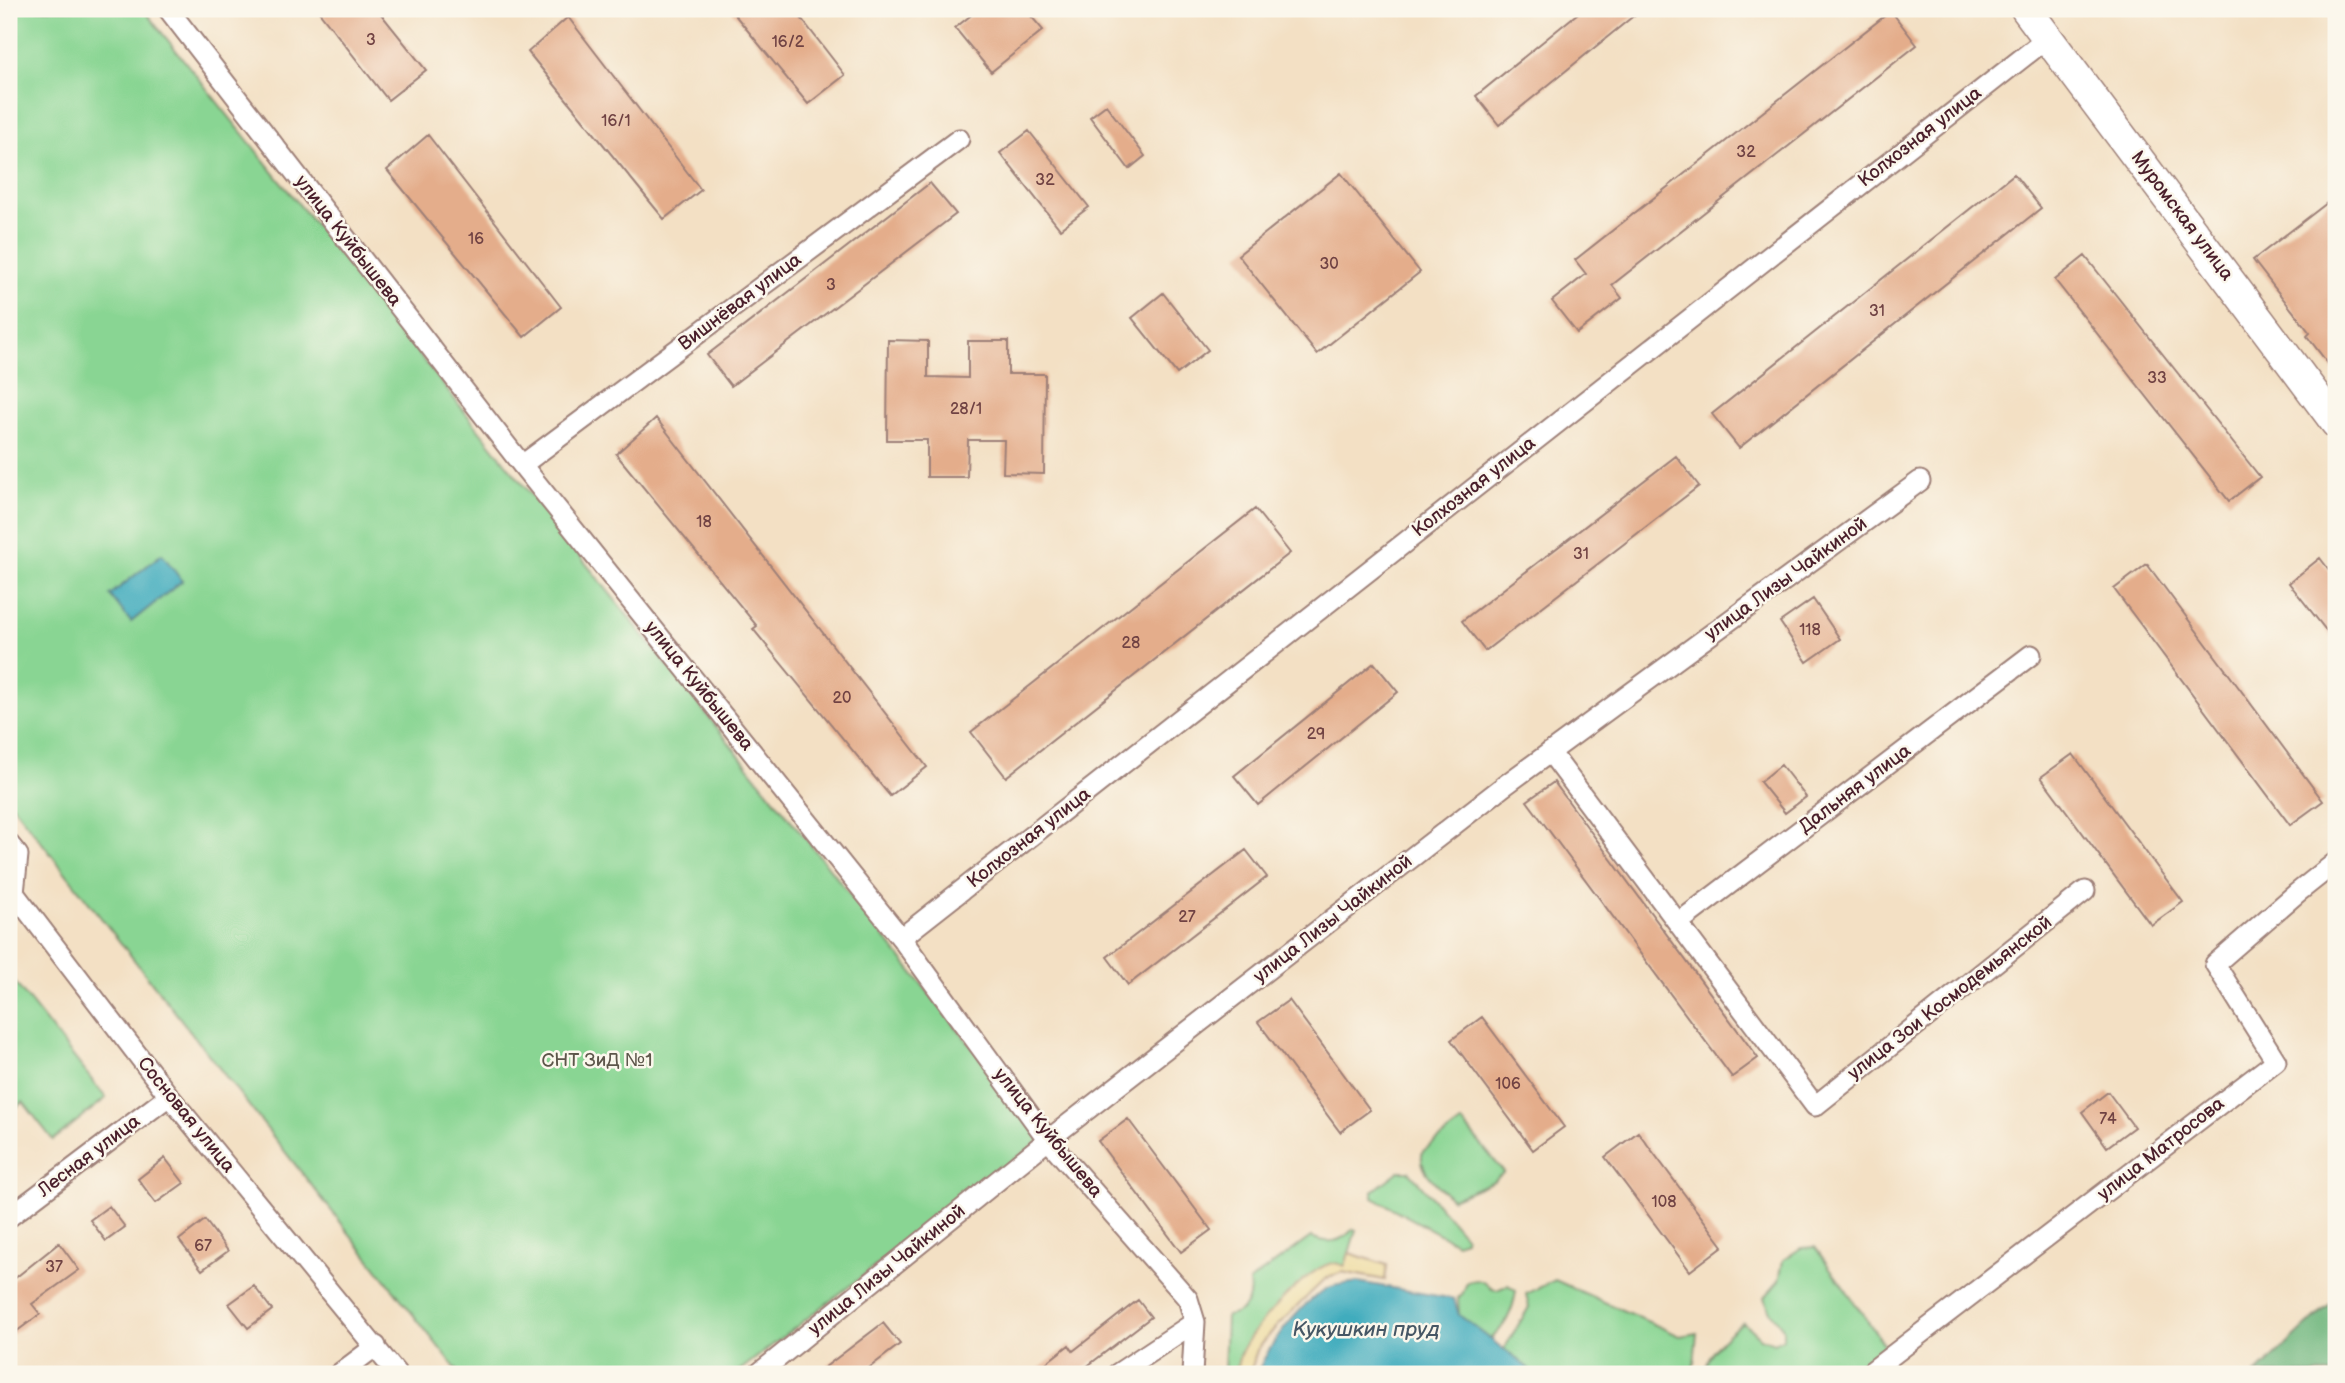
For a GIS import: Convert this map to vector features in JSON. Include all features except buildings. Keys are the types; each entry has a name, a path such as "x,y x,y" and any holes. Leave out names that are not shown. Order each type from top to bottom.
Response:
{"main road":[{"name":"Муромская улица","path":"2026,9 2336,423"}],"street":[{"name":"улица Куйбышева","path":"175,11 522,465 901,938 1048,1140 1188,1299 1195,1322 1192,1374"},
{"name":"Колхозная улица","path":"901,938 2049,37"},
{"name":"Вишнёвая улица","path":"522,465 959,139"},
{"name":"улица Лизы Чайкиной","path":"758,1374 1048,1140 1550,752 1920,481"},
{"name":"Дальняя улица","path":"1678,923 2032,655"},
{"path":"1550,752 1678,923"},
{"name":"Сосновая улица","path":"9,844 18,855 11,895 169,1096 397,1374"},
{"name":"улица Матросова","path":"1868,1374 2276,1060 2215,964 2336,862"},
{"name":"улица Зои Космодемьянской","path":"1678,923 1815,1105 2085,891"},
{"name":"Лесная улица","path":"9,1217 169,1096"},
{"path":"1117,1374 1195,1322"},
{"path":"339,1374 376,1346"}],"green space":[{"name":"СНТ ЗиД №1","path":"9,9 143,9 1044,1137 735,1374 460,1374 9,801"},
{"path":"9,975 106,1098 53,1140 23,1102 9,1113"},
{"path":"1462,1122 1504,1172 1494,1181 1452,1199 1430,1178 1422,1158 1423,1151"},
{"path":"1399,1171 1409,1171 1465,1236 1465,1240 1456,1243 1373,1198 1373,1191"},
{"path":"1353,1229 1356,1230 1345,1266 1334,1263 1240,1353 1236,1374 1224,1374 1226,1316 1233,1315 1246,1305 1249,1282 1311,1237 1334,1241"},
{"path":"1815,1247 1889,1351 1861,1374 1705,1374 1714,1351 1724,1338 1743,1322 1760,1338 1775,1343 1783,1338 1783,1328 1769,1310 1765,1297 1779,1281 1783,1260 1801,1248"},
{"path":"1555,1280 1680,1336 1697,1333 1693,1374 1532,1374 1504,1349 1529,1307 1526,1294"},
{"path":"1467,1282 1485,1282 1492,1289 1497,1290 1508,1285 1516,1291 1508,1318 1490,1339 1459,1315 1458,1298"},
{"path":"2336,1298 2336,1374 2256,1374"}],"sand":[{"path":"1349,1253 1387,1265 1385,1280 1342,1272 1325,1279 1274,1329 1257,1350 1250,1374 1236,1374 1239,1358 1247,1343 1282,1300 1323,1266 1334,1263 1345,1266"}],"water":[{"path":"162,554 182,581 131,622 110,595"},
{"name":"Кукушкин пруд","path":"1358,1282 1454,1299 1459,1315 1528,1368 1532,1374 1257,1374 1276,1339 1295,1315 1329,1287"}]}
